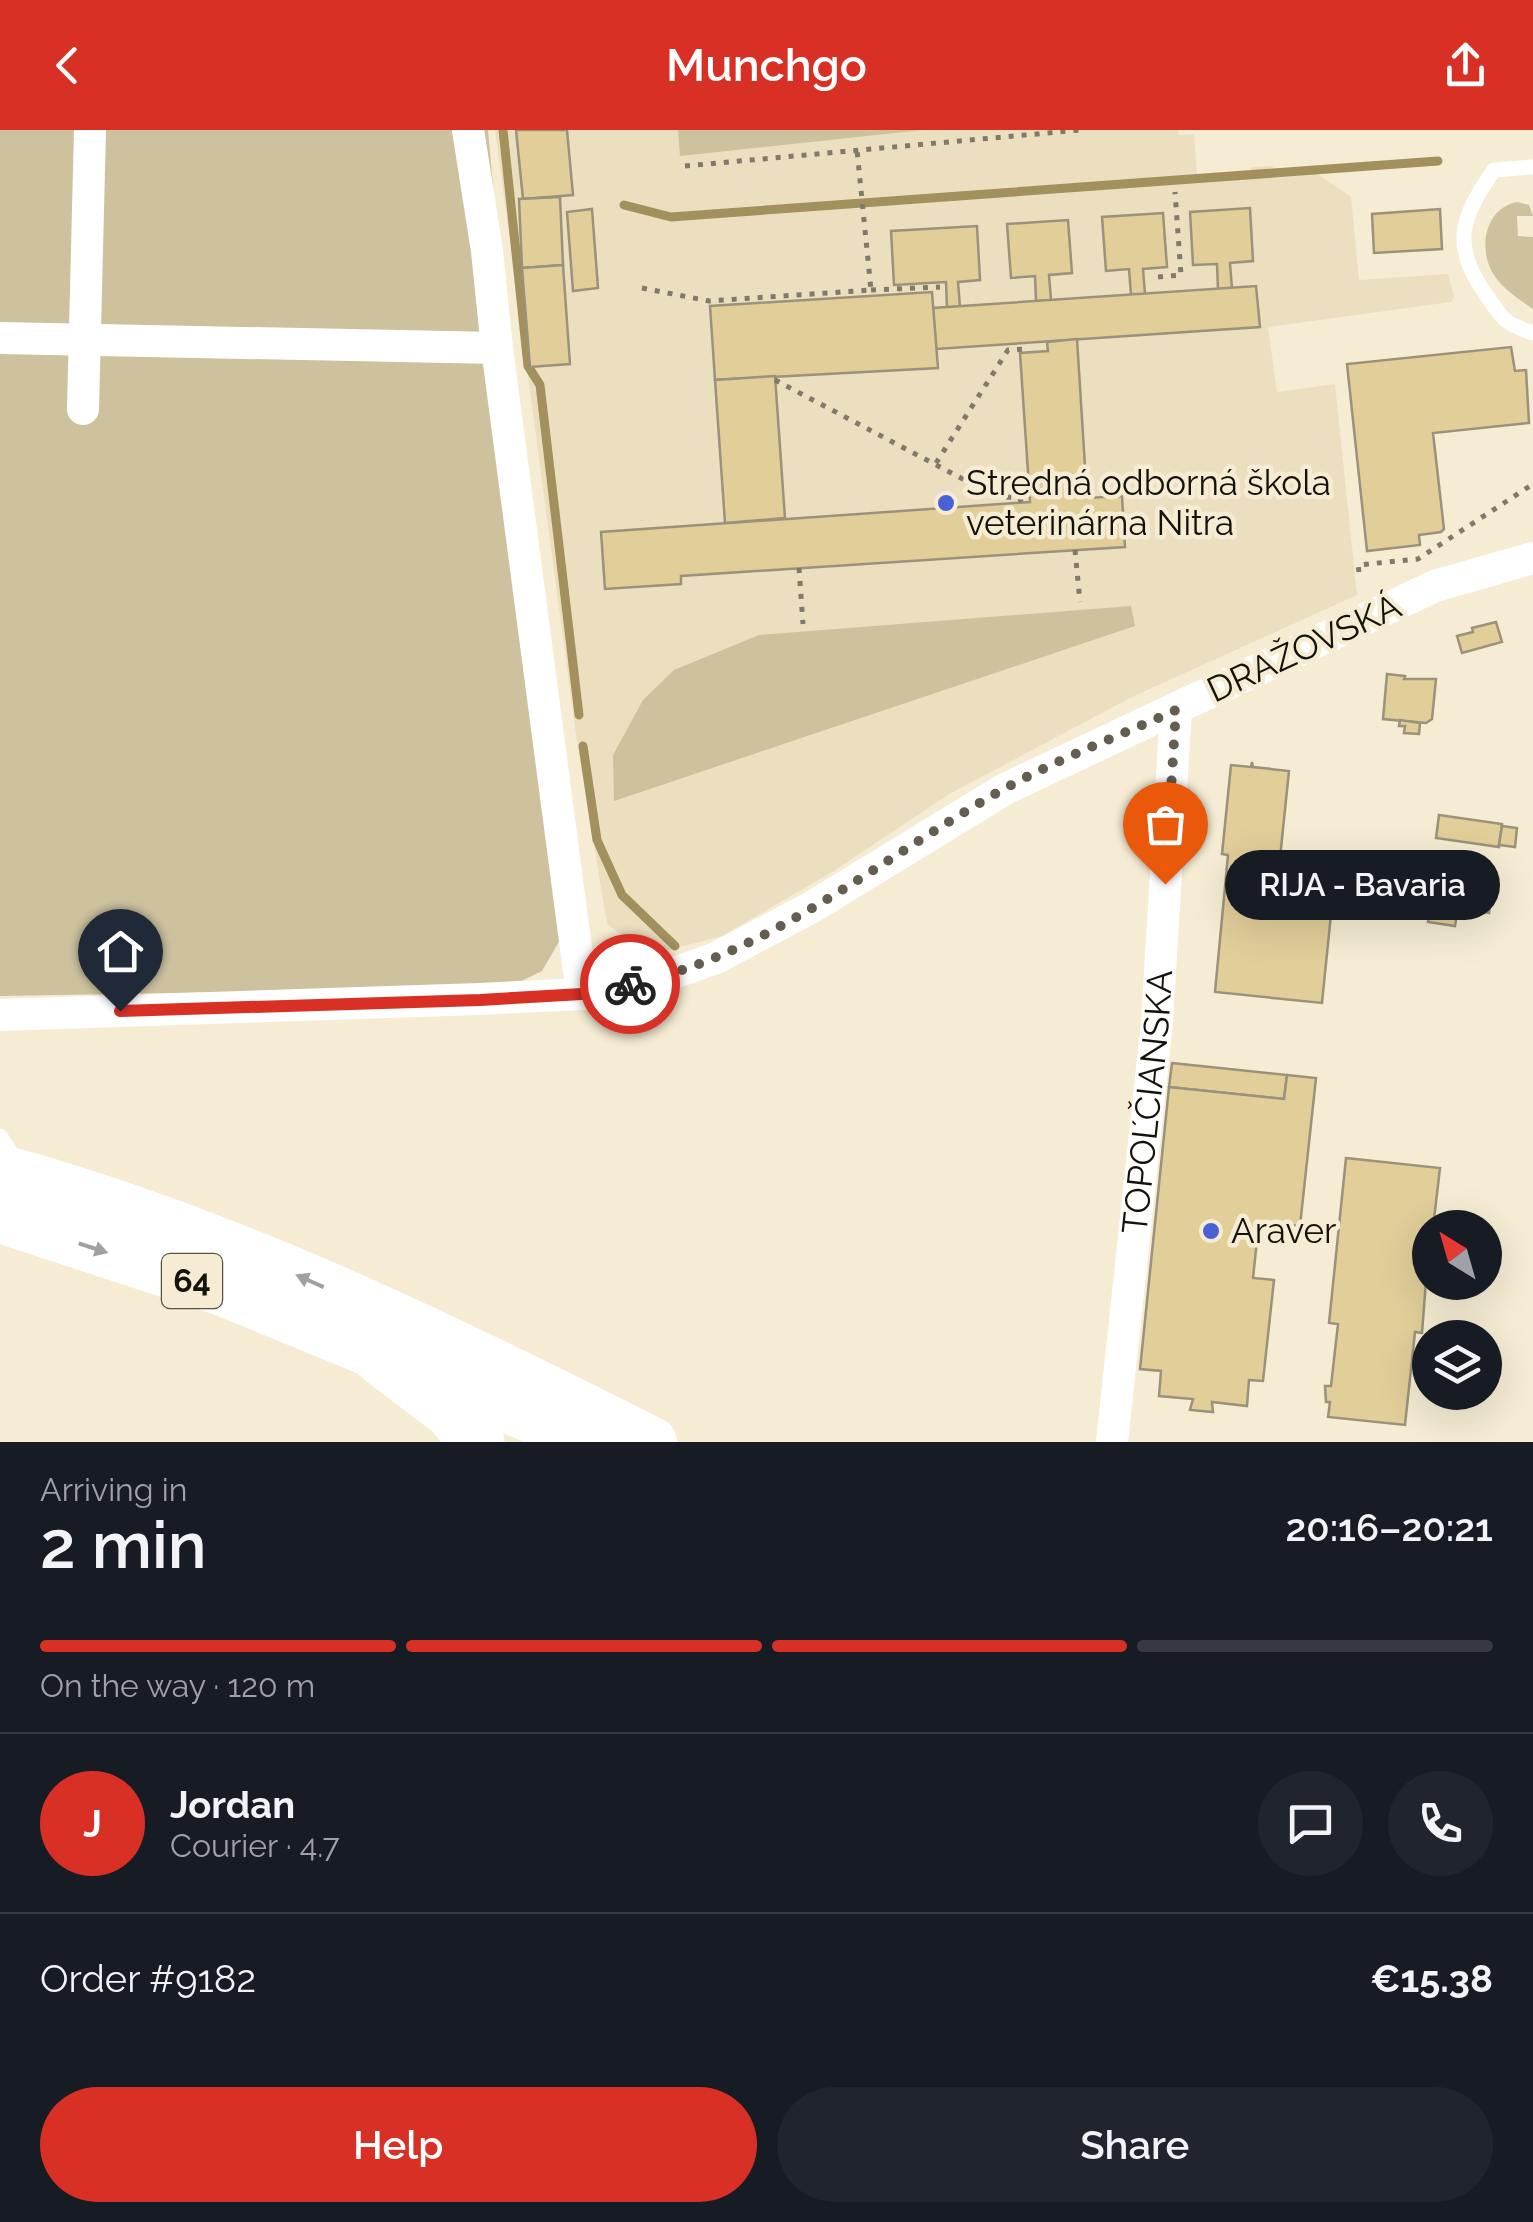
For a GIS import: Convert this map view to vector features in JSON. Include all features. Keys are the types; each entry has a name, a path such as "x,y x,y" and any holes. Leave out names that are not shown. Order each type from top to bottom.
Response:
{"highway":[{"path":"390,1339 476,1442"}],"main road":[{"name":"64","path":"9,1160 219,1242 390,1339"},
{"name":"64","path":"0,1218 220,1290 390,1339"},
{"path":"390,1339 581,1439"},
{"path":"390,1339 515,1372 652,1442"}],"street":[{"path":"83,409 90,130"},
{"path":"468,130 487,250 582,994"},
{"path":"0,338 497,348"},
{"name":"DRAŽOVSKÁ","path":"0,1015 582,994 657,978 716,958 812,906 1005,789 1435,586 1533,558"},
{"name":"TOPOĽČIANSKA","path":"1110,1439 1157,1022 1176,710"}],"lane":[{"path":"1533,167 1494,170 1472,203 1462,248 1471,274 1505,323 1533,334"}],"path":[{"path":"685,166 1080,130"},
{"path":"857,150 871,290"},
{"path":"1158,278 1180,275 1175,192"},
{"path":"642,288 709,301 940,287"},
{"path":"936,463 1008,350 1026,349"},
{"path":"775,380 996,496 1020,498 1021,502"},
{"path":"1359,572 1358,565 1418,559 1533,484"},
{"path":"1075,550 1080,602"},
{"path":"799,568 802,624"}],"shaded area":[{"path":"0,130 488,130 560,940 542,971 509,987 0,996"},
{"name":"Stredná odborná škola veterinárna Nitra","path":"495,130 1178,130 1179,135 1194,134 1197,176 1246,173 1252,167 1271,166 1279,171 1309,168 1351,197 1359,280 1448,274 1454,297 1451,302 1268,327 1277,392 1335,384 1357,595 1134,696 951,793 832,872 722,936 649,955 607,924 576,735"},
{"path":"678,130 923,130 680,156"},
{"path":"1517,202 1529,205 1533,216 1517,216 1518,236 1533,237 1533,309 1500,283 1486,257 1490,223 1506,206"},
{"path":"1131,606 1135,626 614,801 613,755 643,700 674,670 759,635"}],"building":[{"path":"516,130 567,130 573,195 523,199"},
{"path":"560,197 563,265 522,268 519,199"},
{"path":"1250,208 1253,261 1230,263 1232,289 1218,290 1217,264 1193,265 1190,212"},
{"path":"592,209 598,288 573,291 567,212"},
{"path":"1440,209 1442,249 1374,253 1372,214"},
{"path":"1163,213 1167,267 1143,269 1145,294 1131,295 1129,269 1106,271 1102,217"},
{"path":"1068,220 1072,273 1049,275 1051,300 1036,301 1035,276 1011,278 1007,224"},
{"path":"977,226 980,280 958,282 960,307 947,308 946,282 894,285 891,231"},
{"path":"563,265 570,364 530,367 522,268"},
{"path":"1256,286 1260,327 936,349 933,308"},
{"path":"932,292 938,368 715,380 710,306"},
{"path":"1077,339 1087,498 1122,496 1125,547 681,576 681,584 605,589 601,532 1030,502 1020,353 1048,351 1047,342"},
{"path":"1511,347 1515,371 1526,370 1529,423 1433,433 1444,529 1419,535 1420,545 1367,551 1347,364"},
{"path":"775,376 785,518 725,523 715,380"},
{"path":"1496,622 1502,642 1462,653 1457,636"},
{"path":"1387,674 1405,676 1404,679 1436,679 1432,719 1426,723 1383,719"},
{"path":"1400,720 1420,723 1419,734 1404,733 1405,726 1399,726"},
{"path":"1252,762 1253,767 1289,771 1280,858 1336,865 1322,1003 1215,992 1228,855 1222,854 1231,765 1251,767"},
{"path":"1439,815 1502,824 1499,847 1436,838"},
{"path":"1502,826 1517,828 1515,847 1499,845"},
{"path":"1417,864 1494,875 1489,913 1458,907 1455,926 1428,922 1431,905 1411,903"},
{"path":"1172,1063 1287,1075 1284,1099 1169,1087"},
{"path":"1287,1075 1316,1078 1300,1226 1259,1222 1253,1278 1274,1280 1263,1381 1249,1380 1247,1406 1212,1402 1213,1412 1190,1410 1193,1399 1159,1396 1161,1371 1140,1369 1169,1087 1284,1099"},
{"path":"1346,1158 1440,1168 1435,1210 1412,1210 1412,1300 1425,1300 1423,1320 1412,1320 1405,1425 1328,1417 1330,1402 1326,1402 1325,1386 1331,1386 1338,1324 1329,1323"}],"waterway":[{"path":"503,130 528,366 540,385 579,715"},
{"path":"624,205 671,217 1438,161"},
{"path":"583,746 597,840 622,895 675,946"}],"way so far":[{"path":"630,984 716,958 812,906 1005,789 1176,710 1165,884"}],"place":[{"name":"Stredná odborná škola veterinárna Nitra","path":"946,503"},
{"name":"RIJA - Bavaria","path":"1165,884"},
{"name":"Araver","path":"1211,1231"}],"route":[{"path":"120,1011 480,1000 582,994 630,984"}]}
